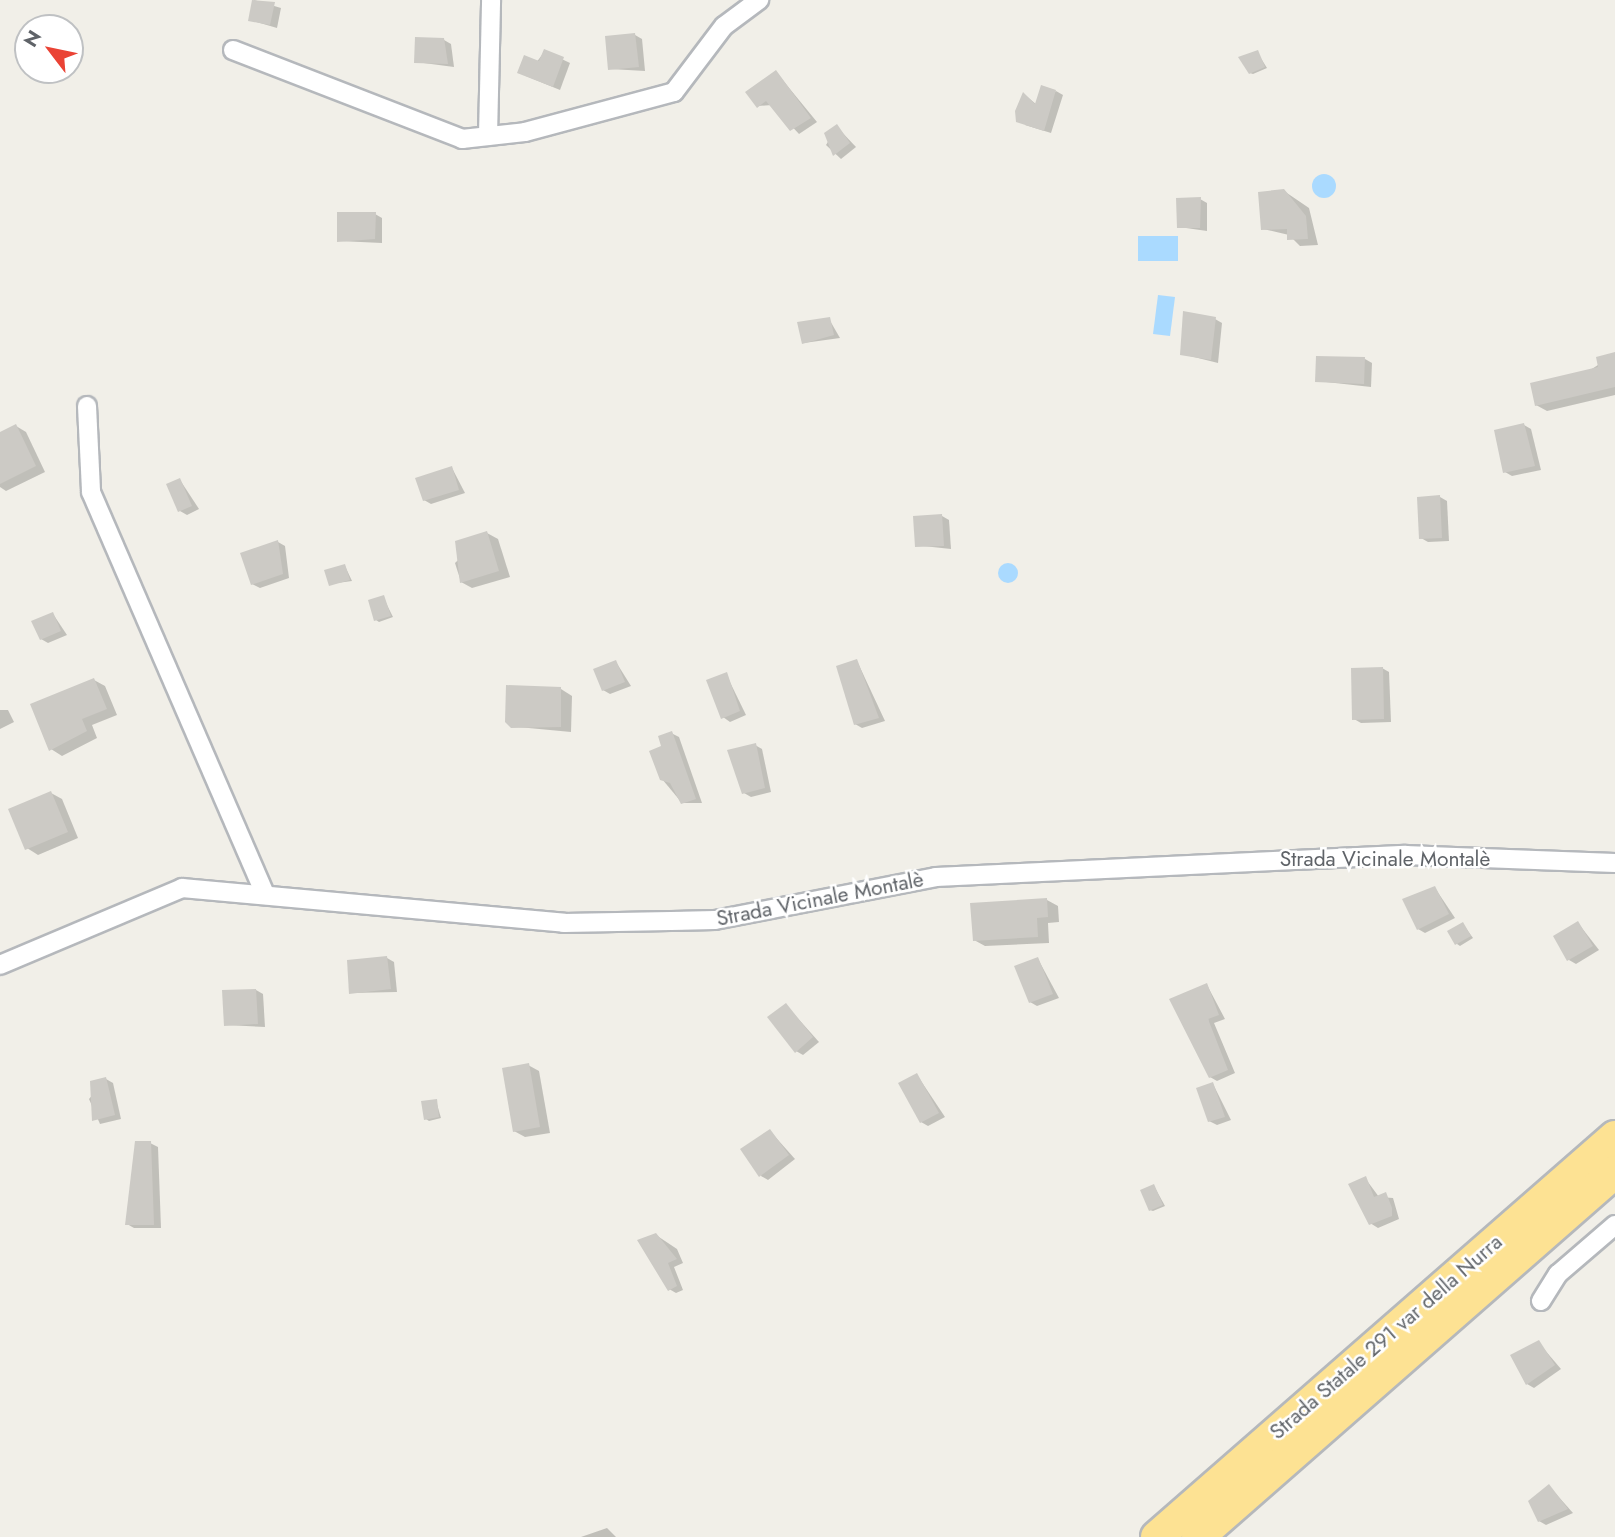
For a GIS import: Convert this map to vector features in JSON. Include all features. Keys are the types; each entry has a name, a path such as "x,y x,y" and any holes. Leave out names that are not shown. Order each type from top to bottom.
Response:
{"highway":[{"name":"Strada Statale 291 var della Nurra","path":"1157,1537 1615,1137"},
{"name":"Strada Statale 291 var della Nurra","path":"1198,1537 1615,1172"}],"street":[{"path":"488,136 491,0"},
{"path":"233,50 462,139 488,136 674,92 724,26 759,0"},
{"path":"86,406 91,492 265,895"},
{"name":"Strada Vicinale Montalè","path":"0,965 182,888 564,923 715,920 949,876 1405,855 1615,863"},
{"path":"1541,1301 1558,1274 1615,1225"}],"water":[{"path":"1324,174 1333,177 1336,186 1333,195 1324,198 1315,195 1312,186 1315,177"},
{"path":"1138,236 1178,236 1178,261 1138,261"},
{"path":"1158,295 1175,297 1170,336 1153,334"},
{"path":"1004,563 1012,563 1018,573 1012,583 1004,583 998,577 998,569"}],"building":[{"path":"252,0 275,2 270,25 248,21"},
{"path":"635,33 639,67 608,70 605,36"},
{"path":"415,37 444,38 448,64 414,63"},
{"path":"544,49 564,57 553,87 517,73 524,55 539,61"},
{"path":"1258,50 1265,67 1249,74 1238,57"},
{"path":"776,70 811,118 790,131 766,101 757,108 745,92"},
{"path":"1041,85 1056,90 1044,131 1016,122 1015,111 1023,92 1035,104"},
{"path":"837,124 850,143 833,156 824,133"},
{"path":"1284,189 1306,216 1308,239 1287,240 1287,229 1261,230 1258,192"},
{"path":"1201,197 1200,228 1177,228 1176,198"},
{"path":"337,212 376,212 375,239 337,242"},
{"path":"1183,311 1216,317 1211,360 1180,355"},
{"path":"830,317 834,335 802,344 797,322"},
{"path":"1615,352 1615,387 1535,406 1530,383 1598,367 1596,357"},
{"path":"1316,356 1365,357 1364,384 1315,382"},
{"path":"1524,423 1535,466 1503,473 1494,430"},
{"path":"16,424 36,466 0,484 0,432"},
{"path":"452,466 459,490 423,501 415,478"},
{"path":"180,478 192,506 178,512 166,484"},
{"path":"1440,495 1442,538 1419,539 1417,497"},
{"path":"942,514 944,546 915,547 913,516"},
{"path":"487,531 499,571 460,583 455,541"},
{"path":"278,540 283,574 251,585 240,553"},
{"path":"345,564 350,580 329,586 324,570"},
{"path":"384,595 391,616 374,621 368,600"},
{"path":"53,612 61,631 40,640 31,621"},
{"path":"857,659 879,718 854,725 836,666"},
{"path":"616,660 625,682 602,691 593,669"},
{"path":"1383,667 1384,719 1352,720 1351,668"},
{"path":"727,672 740,711 721,719 706,680"},
{"path":"94,678 107,709 82,719 87,731 49,751 30,704"},
{"path":"506,685 561,687 561,727 511,728 505,722"},
{"path":"672,731 696,799 681,804 670,783 660,780 649,751 661,746 658,736"},
{"path":"756,743 765,788 742,794 727,750"},
{"path":"51,791 68,832 25,850 8,809"},
{"path":"1435,886 1449,914 1417,930 1402,899"},
{"path":"1047,898 1048,917 1037,918 1038,937 973,941 970,903"},
{"path":"1578,921 1593,946 1567,961 1553,936"},
{"path":"1463,922 1471,936 1455,945 1447,931"},
{"path":"387,956 391,989 349,994 347,960"},
{"path":"1038,957 1053,994 1029,1003 1014,966"},
{"path":"1207,983 1219,1015 1208,1019 1228,1070 1209,1078 1169,999"},
{"path":"256,989 258,1024 224,1026 222,990"},
{"path":"786,1003 813,1037 795,1053 767,1017"},
{"path":"529,1063 540,1127 513,1132 502,1068"},
{"path":"917,1073 939,1113 920,1123 898,1083"},
{"path":"106,1077 115,1115 92,1121 90,1081"},
{"path":"1213,1082 1225,1117 1208,1122 1196,1088"},
{"path":"437,1099 439,1117 424,1120 421,1101"},
{"path":"770,1129 789,1155 759,1177 740,1149"},
{"path":"135,1141 151,1141 154,1225 125,1225"},
{"path":"1366,1176 1374,1197 1386,1192 1392,1208 1392,1216 1369,1225 1348,1184"},
{"path":"1154,1184 1163,1205 1149,1211 1140,1190"},
{"path":"656,1233 677,1259 668,1263 677,1286 668,1291 637,1240"},
{"path":"1539,1340 1555,1365 1526,1385 1510,1355"},
{"path":"1549,1484 1568,1509 1538,1522 1528,1501"}]}
